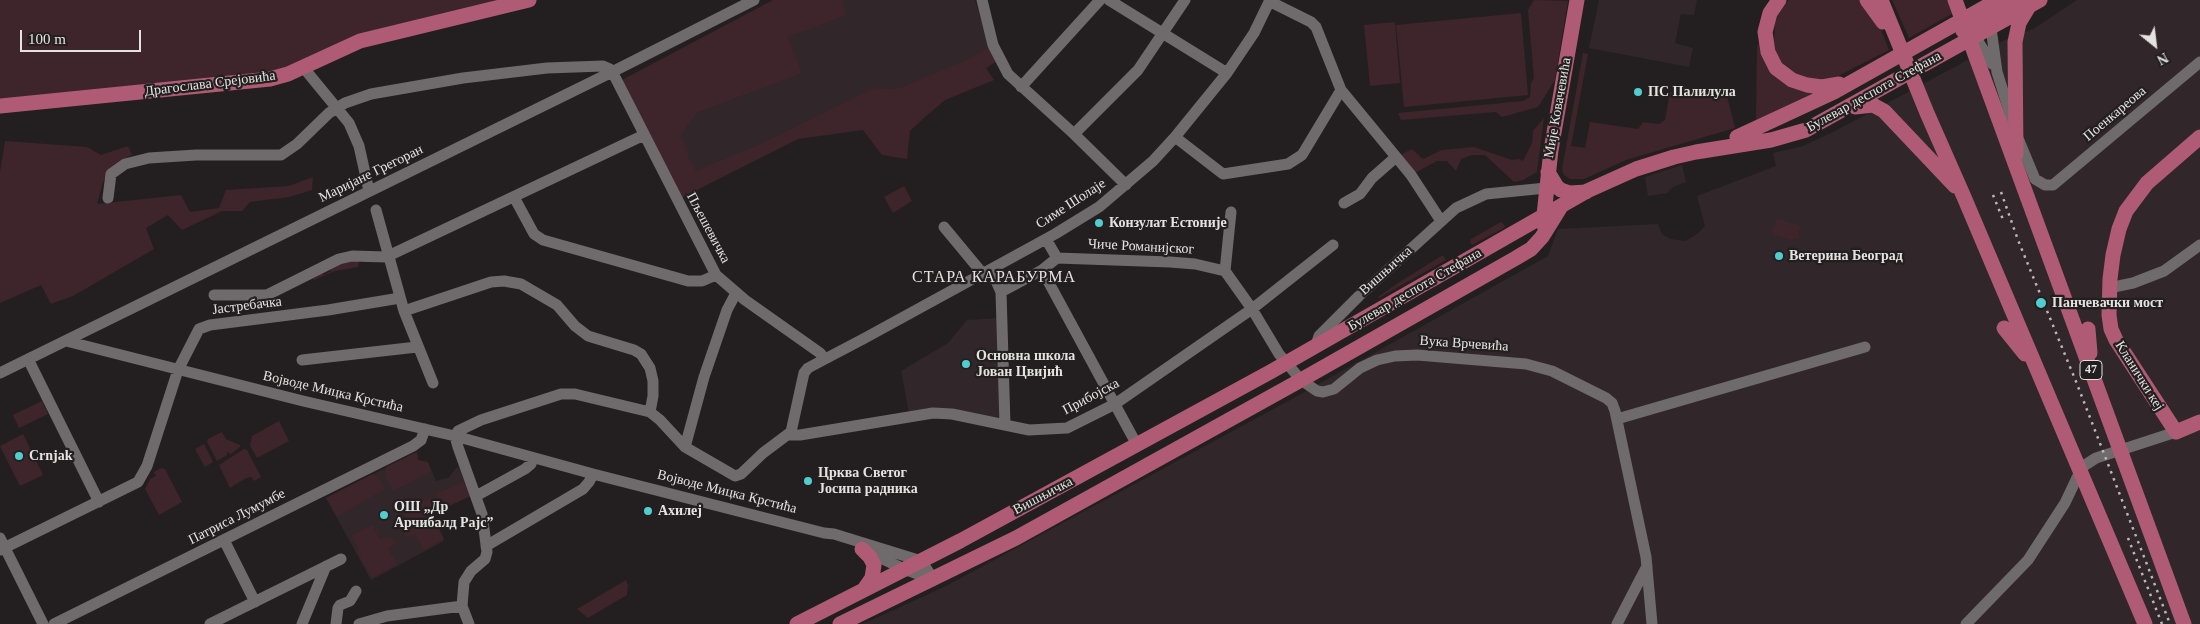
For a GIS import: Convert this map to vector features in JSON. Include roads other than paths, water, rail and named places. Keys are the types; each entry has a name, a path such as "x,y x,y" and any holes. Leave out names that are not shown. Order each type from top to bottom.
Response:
{"main road":[{"name":"Драгослава Срејовића","path":"0,106 262,80 282,76 360,41 529,0"},
{"name":"Мије Ковачевића","path":"1543,216 1547,180 1577,0"},
{"path":"1779,0 1770,13 1765,42 1771,60 1780,73 1799,83 1814,87 1831,86 1857,78"},
{"path":"1867,0 1882,20 1907,62"},
{"path":"1881,0 2145,624"},
{"name":"47","path":"1955,0 2184,624"},
{"path":"1737,137 1812,103 1984,4 1998,0"},
{"path":"2016,166 2014,72 2016,33 2029,3"},
{"name":"Булевар деспота Стефана","path":"1696,152 1790,136 1847,109 1991,28 2029,3"},
{"name":"Булевар деспота Стефана","path":"1286,364 1588,191 1696,152 1717,142 1784,128 1814,116 2029,3"},
{"path":"1847,109 1873,105 1890,116 1964,197"},
{"name":"Кланички кеј","path":"2176,432 2116,340 2110,322 2109,288 2113,255 2119,229 2128,207 2147,183 2200,137"},
{"path":"1547,180 1561,190 1570,193 1588,191"},
{"name":"Булевар деспота Стефана","path":"1302,380 1521,255 1546,233 1554,216 1563,205"},
{"path":"1538,242 1543,216"},
{"path":"2004,328 2039,374"},
{"path":"2088,329 2091,369"},
{"name":"Вишњичка","path":"797,624 865,588 920,562 1286,364"},
{"name":"Вишњичка","path":"840,624 934,580 1008,542 1302,380"},
{"path":"2176,432 2200,422"},
{"path":"862,548 874,565 872,578 865,588"}],"street":[{"name":"Маријане Грегоран","path":"0,373 612,72 754,0"},
{"path":"982,0 993,45 999,60 1008,74 1021,88 1074,134 1126,185"},
{"path":"1021,88 1100,0"},
{"path":"1109,0 1227,73"},
{"path":"1074,134 1128,81 1163,35 1185,0"},
{"path":"1270,1 1311,22 1316,27 1341,90 1416,182 1441,221 1464,203 1486,194 1547,180"},
{"name":"Симе Шолаје","path":"789,435 794,426 805,371 824,358 865,338 1046,239 1100,207 1126,185 1175,137 1227,73 1254,33 1270,1"},
{"path":"1991,28 1996,72"},
{"path":"1975,36 1996,72"},
{"name":"Поенкареова","path":"1996,72 2016,133 2031,170 2038,182 2048,186 2057,183 2200,62"},
{"path":"108,198 111,174 125,164 149,158 196,155 281,155 289,151 325,116 337,108 371,94 463,78 547,68 598,65 608,67 612,72"},
{"path":"303,67 349,123 359,146 369,191"},
{"name":"Пљешевичка","path":"612,72 716,275 736,293 820,353 824,358"},
{"path":"1175,137 1223,174 1288,164 1302,155 1341,90"},
{"path":"214,295 267,294 346,256 382,258 389,256 644,135"},
{"path":"1344,203 1360,194 1372,178 1396,156"},
{"path":"514,197 534,234 543,240 688,281 706,280 716,275"},
{"path":"376,210 404,311 433,383"},
{"path":"1231,212 1225,271 1252,309 1286,364 1302,380"},
{"name":"Вишњичка","path":"1318,346 1319,336 1359,296 1441,221"},
{"path":"944,227 987,272 1001,292 1004,425"},
{"path":"1001,292 1042,270 1057,258 1046,239"},
{"name":"Прибојска","path":"789,435 800,435 933,413 952,414 1029,430 1067,428 1115,404 1252,309 1333,245"},
{"path":"2109,288 2164,271 2200,245"},
{"name":"Чиче Романијског","path":"1057,258 1170,262 1195,264 1225,271"},
{"path":"1042,270 1137,445"},
{"path":"404,311 491,282 504,281 521,284 557,305 575,326 588,336 634,350 641,354 650,368 653,381 650,412"},
{"path":"685,447 727,310 736,293"},
{"name":"Јастребачка","path":"99,502 132,486 140,479 147,466 178,370 196,332 203,327 400,298"},
{"name":"Војводе Мицка Крстића","path":"66,341 178,370 455,436 593,474 824,533 862,548 904,569 934,580"},
{"path":"302,360 418,347"},
{"path":"1617,419 1865,347"},
{"name":"Вука Врчевића","path":"1302,380 1317,390 1328,391 1339,386 1360,368 1377,360 1395,356 1417,355 1526,364 1552,371 1606,398 1614,407 1617,419 1647,564 1652,624"},
{"path":"28,359 99,502 2,545 43,624"},
{"path":"469,624 462,606 464,582 471,571 487,556 482,514 455,436 459,430 481,420 568,393 650,412 685,447 735,476 738,476 763,453 789,435"},
{"name":"Патриса Лумумбе","path":"54,624 412,446 421,440 425,429"},
{"path":"1966,624 2028,560 2065,503 2082,467 2096,458 2176,432"},
{"path":"476,496 525,469 531,464 533,458"},
{"path":"486,546 583,488 593,474"},
{"name":"Војводе Мицка Крстића","path":"824,533 888,549 920,562"},
{"path":"224,540 255,602"},
{"path":"210,624 341,559"},
{"path":"920,562 934,580"},
{"path":"1617,624 1647,564"},
{"path":"302,624 326,566"},
{"path":"336,624 338,608 340,605 350,601 356,591"},
{"path":"359,624 378,618 462,606"}],"railway":[{"path":"2001,192 2018,240 2077,384 2170,624"},
{"path":"1993,195 2004,222"},
{"path":"2128,538 2162,624"}],"place":[{"name":"ПС Палилула","path":"1638,92"},
{"name":"Конзулат Естоније","path":"1099,223"},
{"name":"Ветерина Београд","path":"1779,256"},
{"name":"Панчевачки мост","path":"2041,303"},
{"name":"Основна школа Јован Цвијић","path":"966,364"},
{"name":"Crnjak","path":"19,456"},
{"name":"Црква Светог Јосипа радника","path":"808,481"},
{"name":"Ахилеј","path":"648,511"},
{"name":"ОШ „Др Арчибалд Рајс”","path":"384,515"}],"district":[{"name":"СТАРА КАРАБУРМА","path":"994,278"}]}
